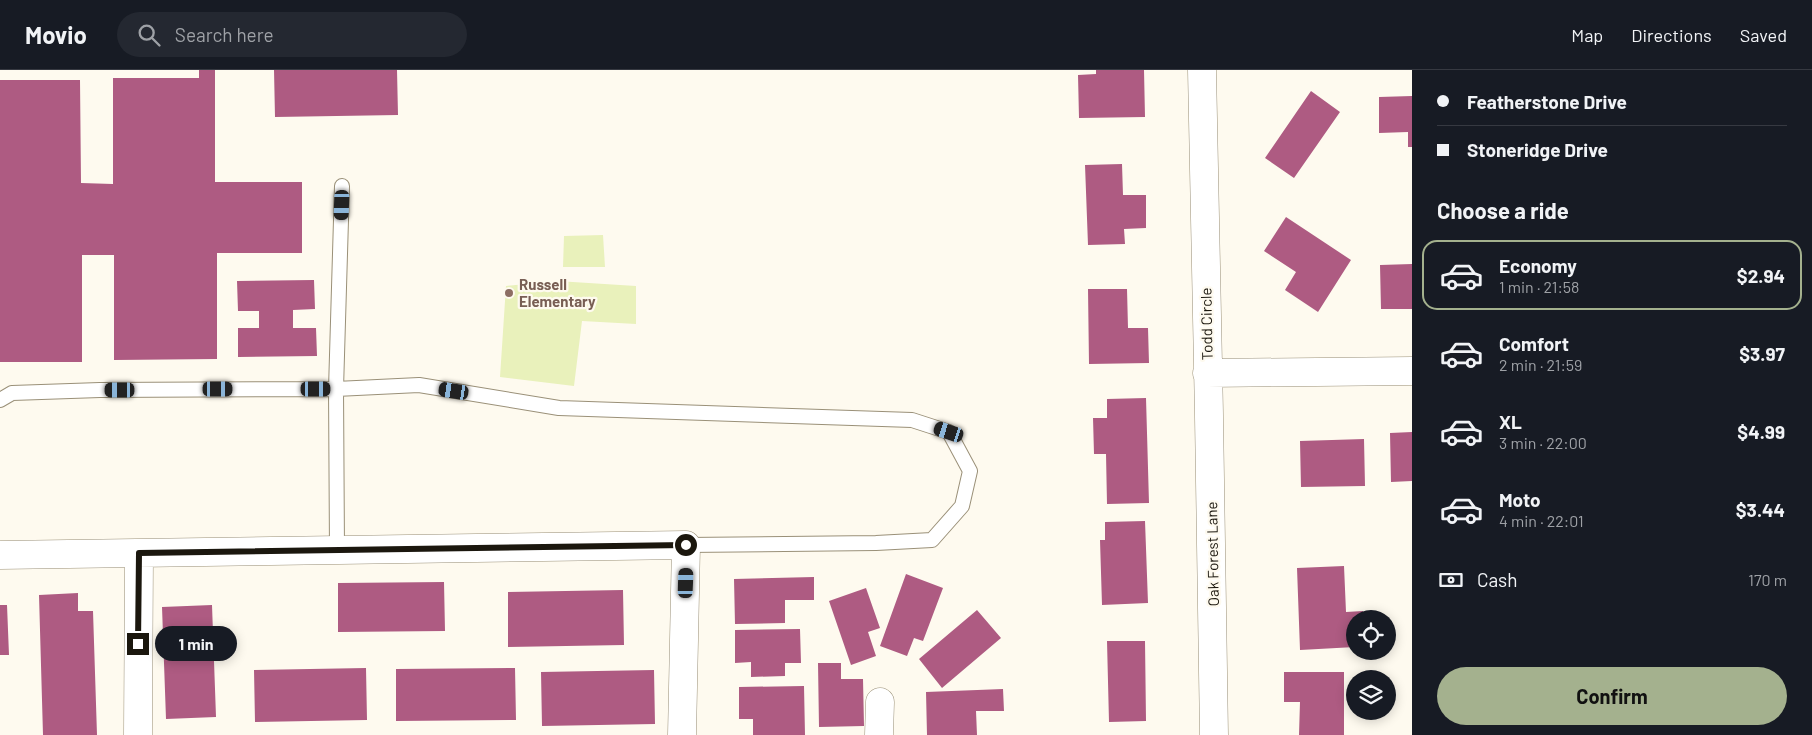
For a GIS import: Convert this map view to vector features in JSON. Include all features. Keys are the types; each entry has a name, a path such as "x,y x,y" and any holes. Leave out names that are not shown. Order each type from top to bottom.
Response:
{"street":[{"name":"Todd Circle","path":"1202,70 1207,373 1412,371"},
{"name":"Oak Forest Lane","path":"1207,373 1212,535 1214,735"},
{"path":"0,555 686,545 682,735"},
{"path":"138,735 139,553"},
{"path":"879,735 880,702"}],"lane":[{"path":"337,550 336,388 342,186"},
{"path":"0,400 12,393 420,385 559,408 912,420 949,432 970,471 962,506 932,540 876,543 686,545"}],"green space":[{"path":"603,235 605,267 563,267 564,236"},
{"path":"557,281 636,286 636,324 582,321 574,386 500,377 506,286"}],"building":[{"path":"199,70 215,70 215,182 302,182 302,253 217,253 217,359 114,360 114,255 82,255 82,362 0,362 0,80 80,80 81,183 113,184 113,78 199,78"},
{"path":"274,70 397,70 398,115 275,117"},
{"path":"1096,70 1144,70 1145,117 1079,118 1078,75 1096,74"},
{"path":"1311,91 1340,112 1294,178 1265,158"},
{"path":"1412,96 1412,147 1408,147 1408,132 1379,133 1379,97"},
{"path":"1122,164 1123,195 1146,195 1146,228 1124,229 1125,244 1088,245 1085,165"},
{"path":"1286,217 1351,260 1318,312 1285,290 1296,272 1264,251"},
{"path":"1412,264 1412,309 1381,309 1380,265"},
{"path":"314,280 315,309 293,310 293,328 316,328 317,356 238,357 238,328 259,328 259,311 238,311 237,281"},
{"path":"1088,289 1127,289 1128,328 1148,328 1149,363 1089,364"},
{"path":"1146,398 1149,503 1107,504 1106,454 1094,454 1093,418 1107,418 1107,399"},
{"path":"1412,432 1412,481 1391,482 1390,433"},
{"path":"1364,439 1365,486 1301,487 1300,441"},
{"path":"1145,521 1148,603 1102,605 1100,540 1105,540 1105,522"},
{"path":"1344,566 1346,647 1300,650 1297,568"},
{"path":"906,574 943,588 923,641 914,638 907,656 880,646"},
{"path":"814,577 814,600 785,600 785,623 735,624 734,579"},
{"path":"444,582 445,631 338,632 338,583"},
{"path":"866,588 880,628 868,632 876,656 851,665 829,601"},
{"path":"623,590 624,645 508,647 508,592"},
{"path":"78,593 78,611 93,611 97,735 43,735 39,595"},
{"path":"0,605 7,605 9,655 0,655"},
{"path":"212,605 216,717 166,719 162,607"},
{"path":"977,610 1001,638 942,688 919,659"},
{"path":"800,629 801,663 785,663 785,676 751,677 751,662 735,663 735,630"},
{"path":"1107,641 1145,641 1146,721 1109,722"},
{"path":"818,663 841,663 841,679 863,679 864,726 819,727"},
{"path":"366,668 367,720 255,722 254,670"},
{"path":"515,668 516,720 396,721 396,669"},
{"path":"654,670 655,724 542,726 541,672"},
{"path":"1284,672 1344,672 1344,735 1299,735 1300,702 1284,702"},
{"path":"804,686 805,735 753,735 753,719 739,719 739,687"},
{"path":"1003,689 1004,711 976,711 977,735 927,735 926,692"}],"place":[{"name":"Russell Elementary","path":"509,293"}],"route":[{"path":"138,644 139,553 686,545"}]}
